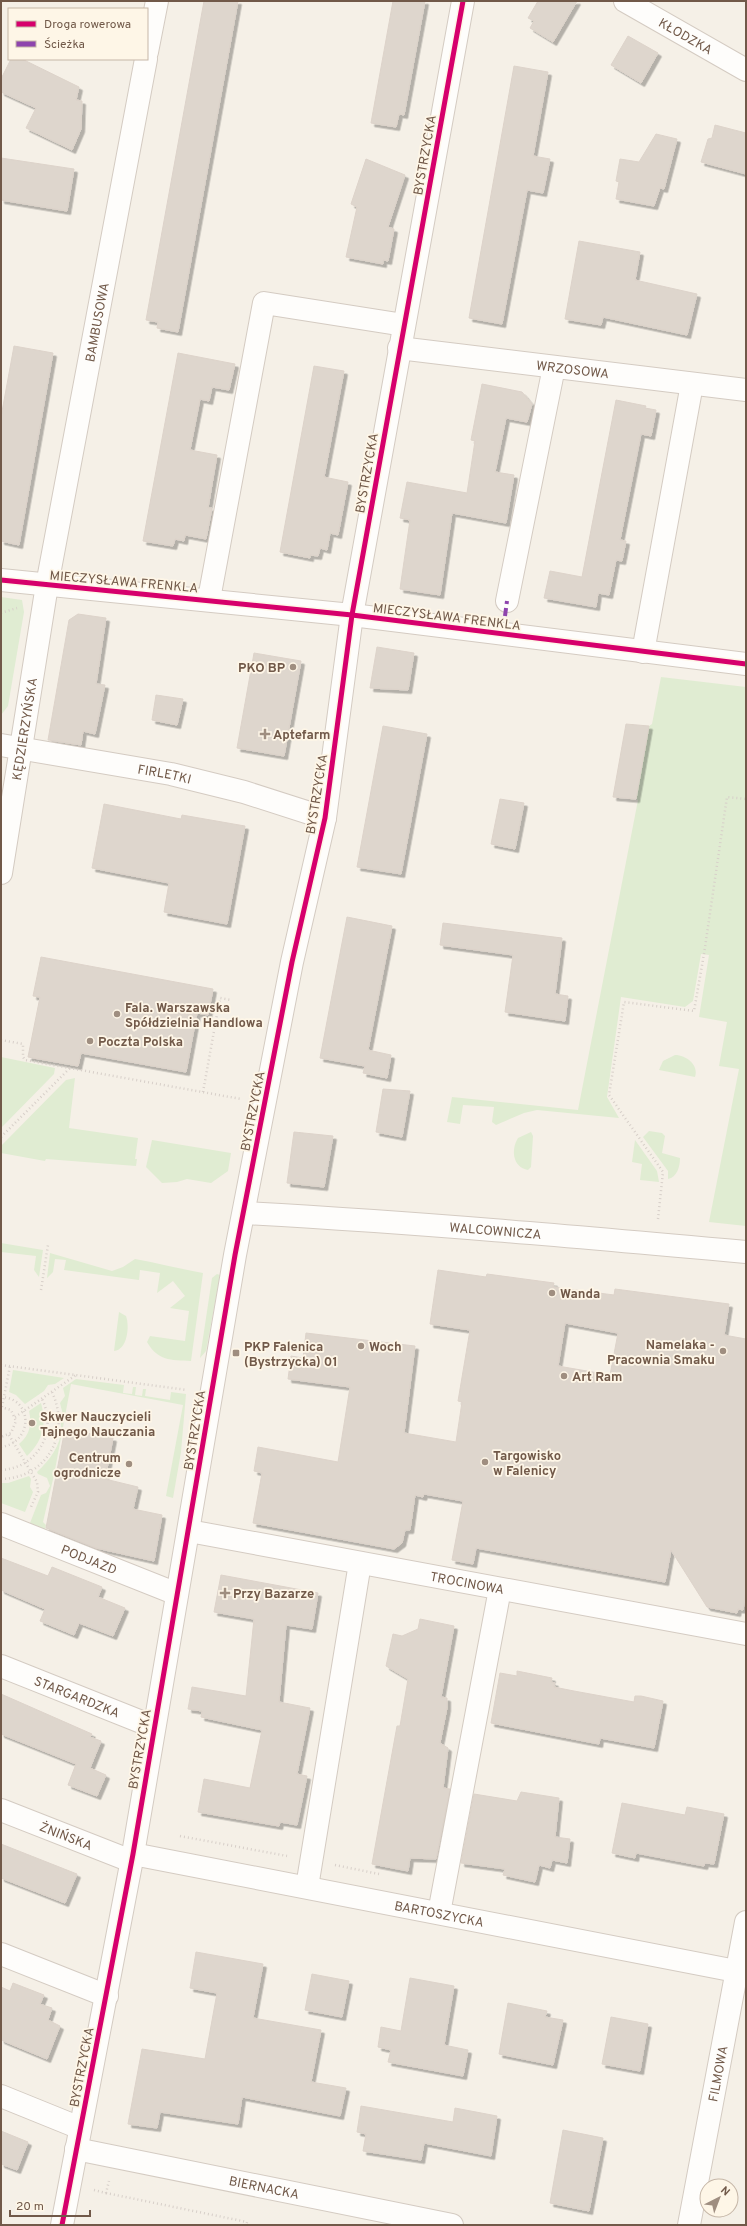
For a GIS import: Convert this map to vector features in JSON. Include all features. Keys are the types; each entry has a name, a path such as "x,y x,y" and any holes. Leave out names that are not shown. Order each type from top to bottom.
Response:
{"street":[{"path":"148,47 157,1"},
{"name":"BYSTRZYCKA","path":"62,2225 107,1996 132,1858 189,1531 211,1393 244,1213 292,962 325,818 352,615 399,348 464,1"},
{"name":"KŁODZKA","path":"625,1 746,70"},
{"name":"BAMBUSOWA","path":"46,585 146,60"},
{"path":"209,599 264,303 404,325"},
{"name":"WRZOSOWA","path":"399,348 746,390"},
{"path":"507,601 554,367"},
{"path":"643,652 692,384"},
{"name":"MIECZYSŁAWA FRENKLA","path":"1,580 209,599 352,615 746,664"},
{"name":"KĘDZIERZYŃSKA","path":"1,873 11,746 46,585"},
{"name":"FIRLETKI","path":"11,746 171,774 244,792 325,818"},
{"name":"WALCOWNICZA","path":"244,1213 469,1228 746,1252"},
{"name":"PODJAZD","path":"11,1528 177,1594"},
{"name":"TROCINOWA","path":"189,1531 746,1634"},
{"path":"307,1887 360,1563"},
{"path":"439,1912 500,1589"},
{"name":"STARGARDZKA","path":"1,1666 154,1727"},
{"name":"ŻNIŃSKA","path":"1,1810 132,1858"},
{"name":"BARTOSZYCKA","path":"132,1858 307,1887 741,1972"},
{"name":"FILMOWA","path":"689,2225 741,1972 746,1922"},
{"path":"1,1954 107,1996"},
{"path":"1,2096 80,2128"},
{"name":"BIERNACKA","path":"76,2149 452,2225"}],"path":[{"path":"658,1221 663,1176 662,1169 609,1095 624,1002 694,1011 727,797 746,799"},
{"path":"203,1092 220,998 231,1000"},
{"path":"1,1040 24,1044 23,1057 25,1060 247,1100"},
{"path":"1,1137 70,1068"},
{"path":"41,1290 48,1245"},
{"path":"1,1365 211,1393"},
{"path":"1,1437 9,1435 16,1426 15,1416 11,1410 2,1407 2,1397 10,1366"},
{"path":"15,1416 77,1375"},
{"path":"1,1479 12,1478 31,1471 45,1460 58,1436 60,1418 52,1392"},
{"path":"1,1447 14,1443 23,1434 26,1427 24,1411 16,1402 2,1397"},
{"path":"1,1470 10,1469 26,1462 38,1452 48,1430 48,1414 42,1398"},
{"path":"9,1435 37,1482 38,1492 11,1528"},
{"path":"106,2193 247,2222 246,2225"}],"green space":[{"path":"1,597 22,600 24,612 8,706 1,715"},
{"path":"661,677 746,687 746,1226 709,1222 739,1069 719,1066 727,1022 699,1017 709,955 701,954 693,1001 685,1007 621,997 607,1097 619,1118 537,1110 524,1113 496,1125 492,1122 494,1107 463,1105 460,1124 447,1122 452,1097 578,1110 638,800 636,799 649,726 652,724"},
{"path":"675,1055 679,1055 691,1062 695,1068 695,1077 659,1070 663,1061"},
{"path":"1,1057 55,1068 54,1074 1,1128"},
{"path":"75,1078 69,1128 138,1138 135,1159 137,1159 136,1166 46,1159 45,1161 1,1153 1,1146 66,1080"},
{"path":"649,1131 662,1133 665,1136 662,1153 680,1158 676,1174 671,1178 668,1179 668,1171 643,1137"},
{"path":"531,1132 533,1136 531,1167 528,1170 519,1165 516,1161 514,1157 514,1147 518,1138"},
{"path":"152,1140 231,1153 228,1171 211,1183 187,1179 177,1182 162,1183 146,1167"},
{"path":"635,1140 657,1171 659,1182 640,1180 642,1164 632,1162"},
{"path":"1,1243 43,1250 39,1277 34,1270 36,1256 1,1252"},
{"path":"50,1253 112,1271 123,1267 135,1259 203,1273 191,1361 171,1360 160,1356 147,1342 150,1336 185,1341 189,1311 170,1308 185,1296 173,1281 157,1293 160,1273 140,1270 139,1280 64,1270 66,1260 55,1259 53,1272 47,1278"},
{"path":"217,1274 220,1275 206,1351 200,1358 212,1278"},
{"path":"119,1312 126,1316 128,1326 125,1342 122,1347 114,1351"},
{"path":"13,1370 64,1378 55,1384 48,1385 44,1391 25,1404 16,1395 9,1392"},
{"path":"76,1379 124,1385 123,1393 132,1394 133,1387 136,1387 135,1395 142,1396 143,1389 146,1389 145,1396 170,1400 171,1392 186,1394 181,1452 173,1498 166,1496 183,1405 71,1384 54,1475 43,1522 46,1525 45,1531 30,1523 41,1495 46,1493 50,1486 47,1478 38,1474 37,1472 48,1461 59,1441 61,1434 60,1419 63,1415 60,1403 65,1396 63,1388"},
{"path":"41,1403 44,1418 42,1432 37,1444 27,1456 19,1444 28,1433 30,1425 29,1411"},
{"path":"29,1476 31,1479 30,1487 33,1492 25,1512 1,1503 1,1483 8,1483"}],"building":[{"path":"204,1 238,1 178,332 157,328 158,322 146,320"},
{"path":"393,1 425,1 404,115 399,114 396,127 371,123"},
{"path":"538,1 577,1 553,42 530,28 534,21 528,18"},
{"path":"628,36 658,53 641,83 611,65"},
{"path":"10,60 24,60 79,87 76,100 82,101 81,129 72,150 26,128 36,108 1,92 1,79"},
{"path":"514,66 548,72 533,156 550,159 543,193 527,190 502,324 469,318"},
{"path":"715,125 746,133 746,174 701,162 708,139 712,138"},
{"path":"656,134 677,139 664,189 660,188 654,206 616,199 619,182 616,181 620,159 639,162"},
{"path":"1,158 74,169 67,211 1,200"},
{"path":"366,159 405,175 388,227 394,229 388,261 383,260 383,264 346,257 357,207 351,204"},
{"path":"579,241 640,252 635,280 697,294 687,335 603,317 601,325 565,319"},
{"path":"14,346 53,353 19,545 1,541 1,417"},
{"path":"178,353 235,364 229,390 212,387 209,401 200,399 190,450 217,455 208,508 212,508 206,539 185,535 184,541 175,539 173,546 143,541"},
{"path":"314,366 344,371 324,477 348,482 338,535 330,533 327,550 320,548 318,556 310,555 310,558 280,552"},
{"path":"482,384 522,392 532,404 527,422 506,418 495,472 514,475 506,523 452,513 440,595 400,589 410,520 400,518 407,482 467,493 475,441 471,440"},
{"path":"616,400 646,406 645,408 656,410 651,436 641,434 620,540 626,541 622,561 616,560 609,595 598,593 596,607 544,598 550,571 582,577"},
{"path":"78,614 106,618 96,684 105,685 95,734 83,731 81,745 48,740 69,620"},
{"path":"377,647 414,653 408,690 370,688"},
{"path":"254,653 301,661 284,756 237,748"},
{"path":"156,695 183,699 177,725 152,720"},
{"path":"626,724 649,726 636,799 613,797"},
{"path":"383,726 427,734 401,874 357,867"},
{"path":"500,799 524,803 515,849 491,844"},
{"path":"104,804 181,819 182,815 245,826 227,924 164,912 169,883 92,868"},
{"path":"347,917 392,926 368,1050 391,1055 387,1078 363,1073 365,1066 320,1058"},
{"path":"443,923 562,938 555,994 568,996 565,1021 505,1012 513,955 440,945"},
{"name":"Fala. Warszawska Spółdzielnia Handlowa","path":"41,957 213,989 208,1015 197,1013 186,1072 81,1053 78,1066 28,1057 40,997 33,996"},
{"path":"383,1089 410,1091 402,1137 376,1132"},
{"path":"294,1132 333,1136 324,1187 287,1183"},
{"name":"Targowisko w Falenicy","path":"438,1270 486,1277 487,1274 554,1283 553,1287 614,1295 615,1289 729,1304 724,1335 746,1339 746,1592 743,1610 738,1609 737,1613 707,1607 671,1550 665,1582 476,1548 473,1564 452,1560 463,1501 424,1494 423,1497 415,1495 410,1530 405,1530 402,1543 394,1549 253,1523 262,1473 254,1471 258,1447 338,1462 350,1387 288,1379 291,1356 303,1358 306,1333 415,1346 404,1433 456,1442 462,1402 458,1401 470,1330 430,1324","holes":["565,1323 618,1333 610,1375 558,1366"]},
{"path":"65,1429 113,1438 105,1479 138,1487 133,1509 162,1515 154,1561 96,1548 46,1528"},
{"path":"1,1558 48,1576 52,1567 102,1587 98,1597 125,1608 113,1636 79,1623 74,1635 40,1621 45,1609 1,1590"},
{"path":"221,1575 318,1593 312,1629 286,1625 279,1702 310,1708 297,1774 307,1776 297,1825 280,1822 279,1826 198,1812 204,1779 250,1788 262,1730 201,1717 202,1711 188,1709 192,1687 246,1696 254,1619 214,1612"},
{"path":"420,1619 454,1626 441,1697 447,1698 447,1708 440,1743 448,1748 443,1788 450,1789 436,1859 410,1858 408,1871 372,1864 397,1726 400,1726 408,1679 386,1666 393,1634 402,1636 418,1629"},
{"path":"517,1671 552,1678 551,1682 555,1683 554,1687 634,1702 635,1696 663,1701 654,1748 600,1738 599,1744 491,1723 500,1673 517,1676"},
{"path":"1,1694 92,1734 90,1737 101,1741 90,1768 106,1775 97,1796 68,1785 76,1764 1,1734"},
{"path":"521,1792 559,1798 555,1837 570,1839 567,1863 552,1860 550,1868 539,1865 535,1882 503,1875 505,1869 461,1863 474,1794 517,1801"},
{"path":"622,1803 685,1815 687,1807 724,1814 714,1864 705,1863 704,1866 636,1853 635,1858 612,1853"},
{"path":"1,1844 77,1874 65,1903 1,1878"},
{"path":"196,1952 263,1964 253,2018 321,2030 311,2082 346,2088 340,2116 242,2097 238,2124 160,2112 157,2128 128,2124 142,2049 205,2059 217,1993 190,1988"},
{"path":"312,1974 349,1981 342,2017 305,2010"},
{"path":"410,1978 454,1986 444,2045 468,2050 463,2076 388,2062 391,2050 378,2047 381,2027 401,2031"},
{"path":"13,1983 44,1995 40,2004 52,2008 48,2020 60,2026 47,2059 1,2040 1,1987 10,1991"},
{"path":"508,2003 547,2011 545,2017 563,2020 553,2065 499,2054"},
{"path":"611,2017 648,2024 640,2071 602,2064"},
{"path":"361,2106 453,2122 455,2108 497,2116 491,2156 424,2143 421,2160 363,2151 366,2134 357,2132"},
{"path":"563,2130 603,2138 589,2211 550,2203"},
{"path":"1,2131 28,2142 17,2170 1,2164"}],"marked path":[{"path":"505,616 507,601"}],"cycle path":[{"path":"62,2225 133,1854 235,1255 292,962 325,818 352,615 463,1"},
{"path":"1,580 352,615 746,664"}],"place":[{"name":"PKO BP","path":"293,667"},
{"name":"Aptefarm","path":"265,734"},
{"name":"Fala. Warszawska Spółdzielnia Handlowa","path":"117,1014"},
{"name":"Poczta Polska","path":"90,1041"},
{"name":"Wanda","path":"552,1293"},
{"name":"Woch","path":"361,1346"},
{"name":"Namelaka - Pracownia Smaku","path":"723,1351"},
{"name":"PKP Falenica (Bystrzycka) 01","path":"236,1353"},
{"name":"Art Ram","path":"564,1376"},
{"name":"Skwer Nauczycieli Tajnego Nauczania","path":"32,1423"},
{"name":"Targowisko w Falenicy","path":"485,1462"},
{"name":"Centrum ogrodnicze","path":"129,1464"},
{"name":"Przy Bazarze","path":"225,1593"}]}
